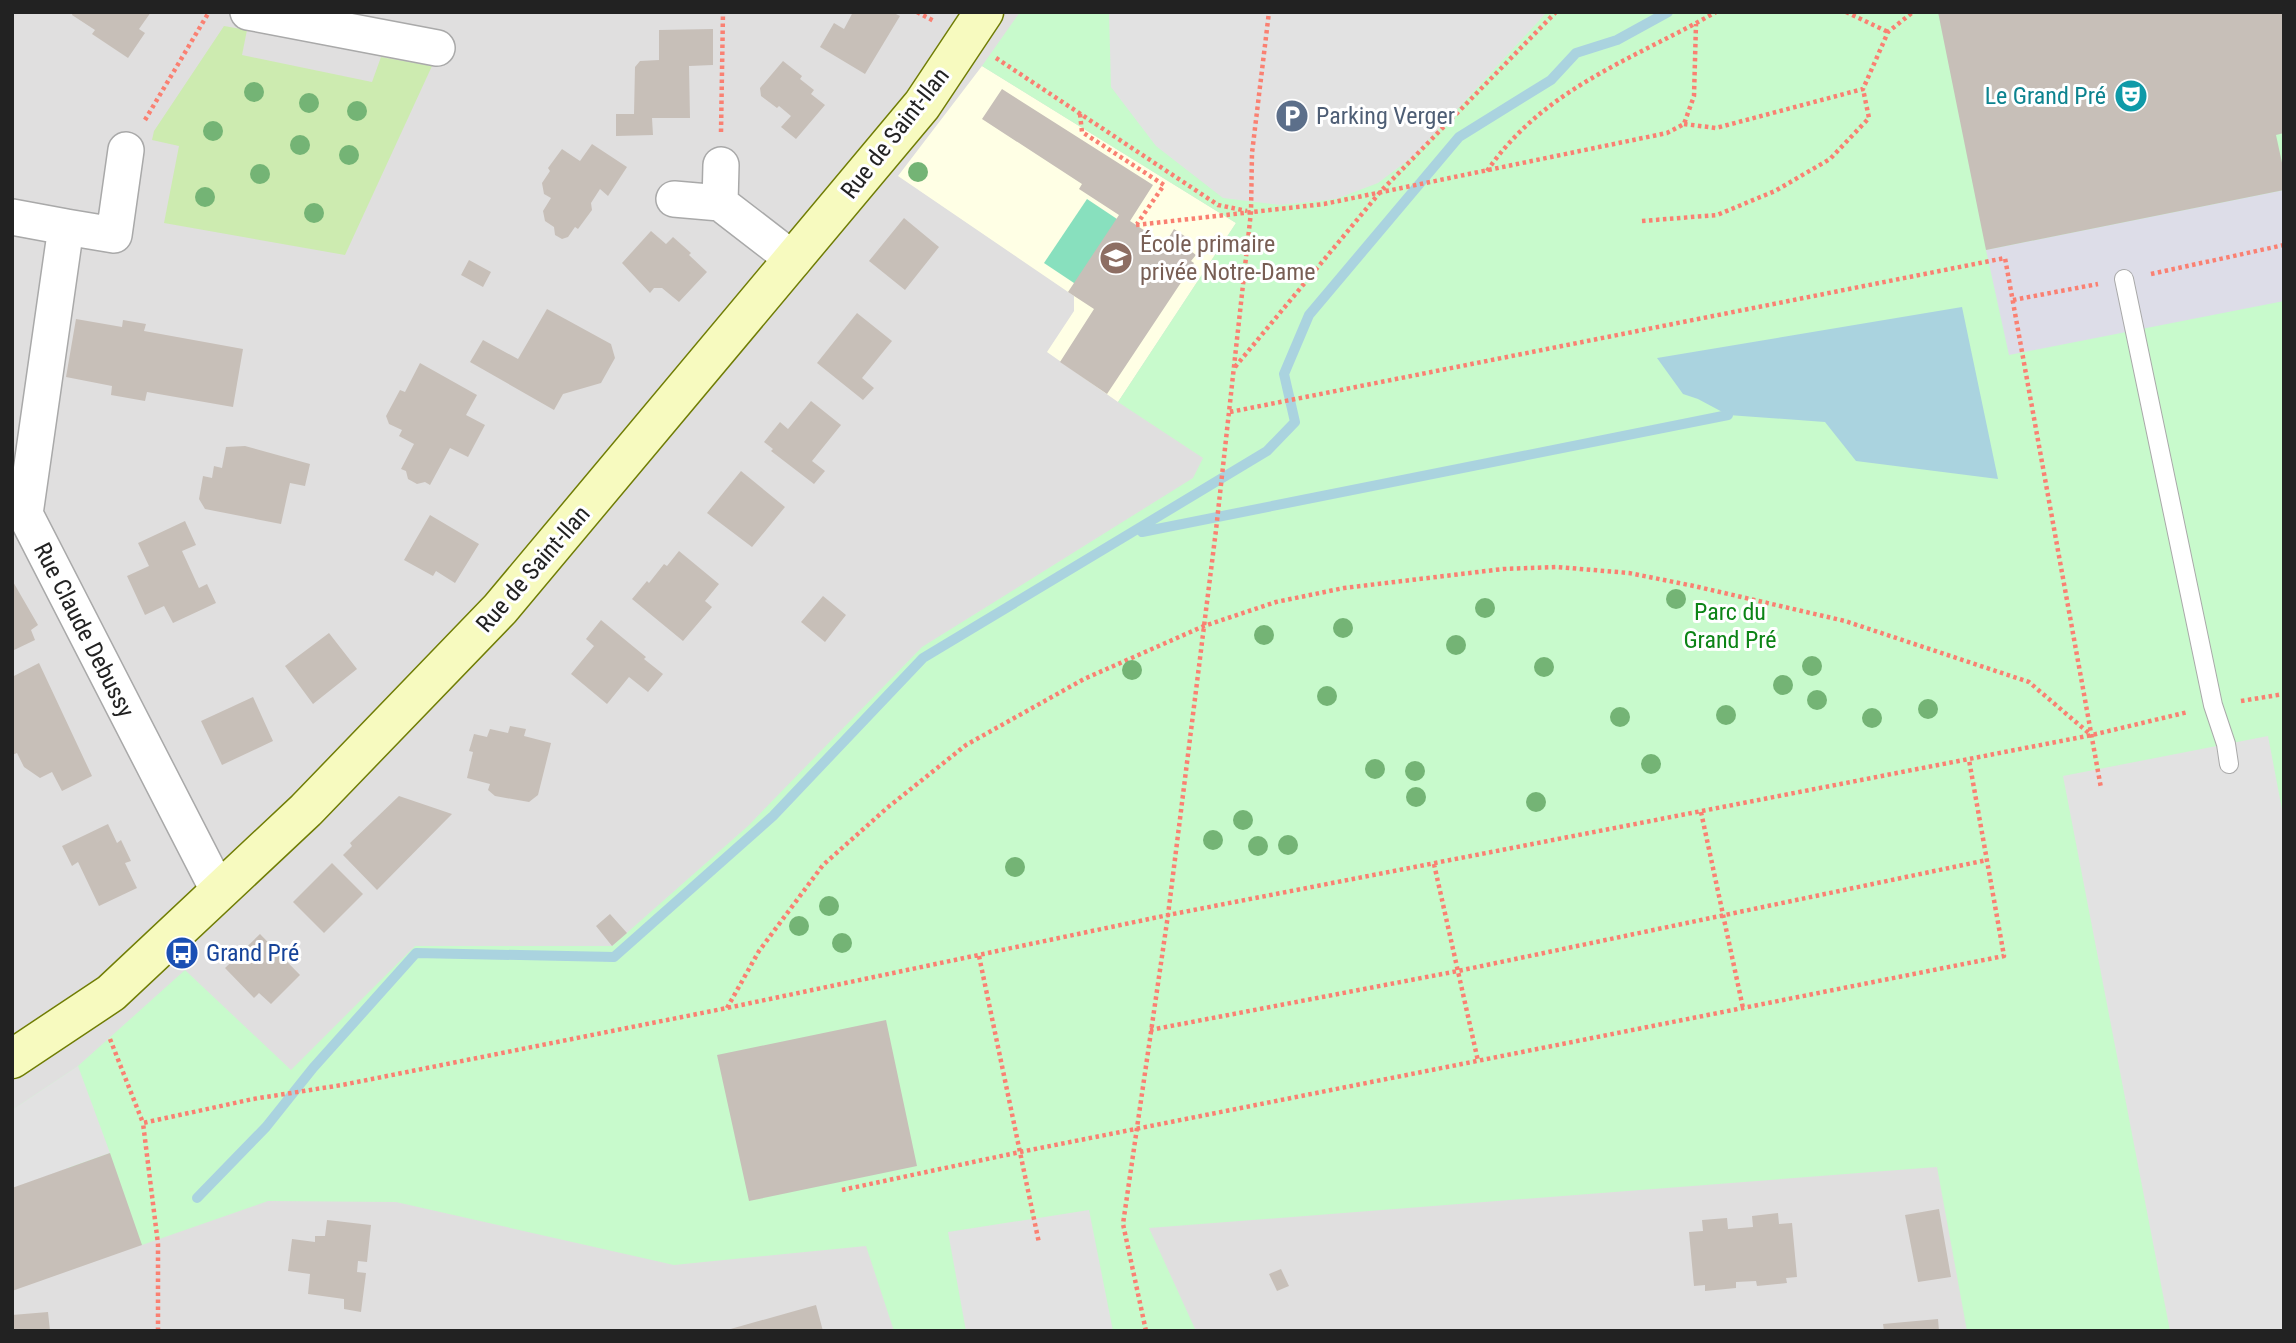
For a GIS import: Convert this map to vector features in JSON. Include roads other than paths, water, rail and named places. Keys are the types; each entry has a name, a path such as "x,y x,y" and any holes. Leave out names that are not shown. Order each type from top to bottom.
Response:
{"street":[{"path":"248,12 437,48"},
{"name":"Rue de Saint-Ilan","path":"12,1059 111,993 306,810 500,609 922,105 976,25"},
{"path":"12,217 114,235 126,150"},
{"path":"720,202 721,165"},
{"path":"674,199 720,202 794,260"},
{"name":"Rue Claude Debussy","path":"66,227 25,514 219,892"}],"lane":[{"path":"2124,279 2213,705 2226,744 2229,764"}],"water":[{"path":"1962,307 1998,479 1856,461 1825,422 1728,415 1683,394 1657,358"}],"waterway":[{"path":"197,1198 266,1127 313,1068 416,953 614,957 773,816 923,658 1267,451 1295,422 1284,374 1309,315 1459,137 1551,80 1576,53 1617,40 1668,12"},
{"path":"1142,532 1728,415"}],"place":[{"name":"Le Grand Pré","path":"2131,96"},
{"name":"Parking Verger","path":"1292,116"},
{"name":"École primaire privée Notre-Dame","path":"1116,258"},
{"name":"Grand Pré","path":"182,953"}],"park label":[{"name":"Parc du Grand Pré","path":"1730,626"}]}
